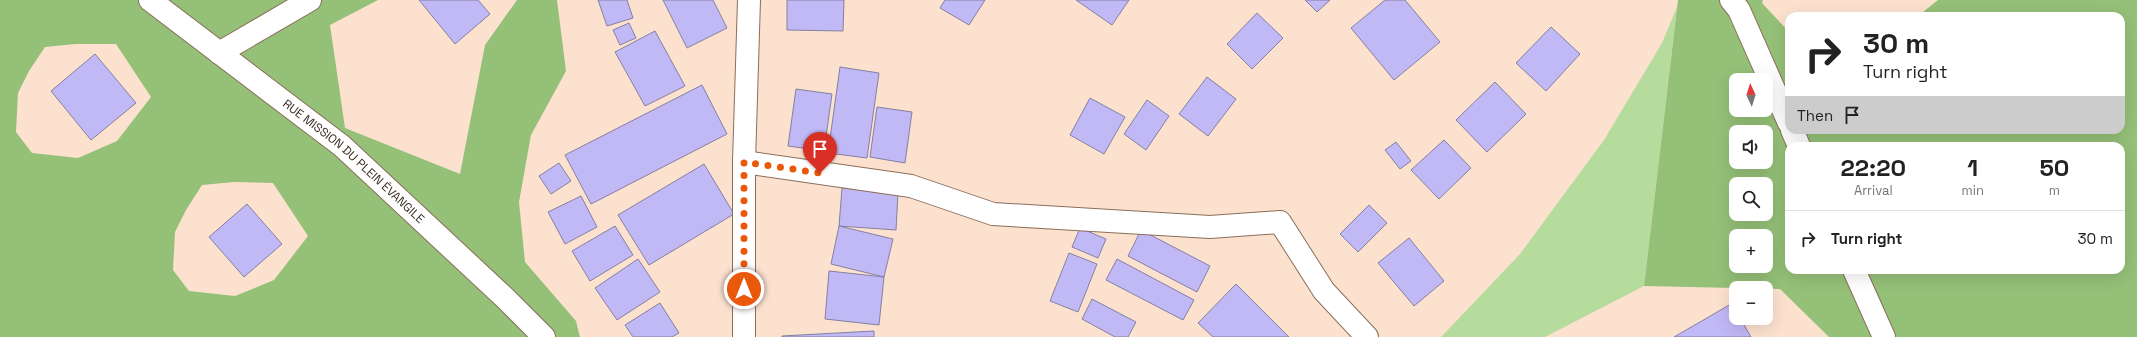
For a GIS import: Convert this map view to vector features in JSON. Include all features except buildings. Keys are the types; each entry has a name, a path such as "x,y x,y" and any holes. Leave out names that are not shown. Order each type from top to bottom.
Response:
{"street":[{"name":"RUE MISSION DU PLEIN ÉVANGILE","path":"150,0 342,146 506,299 544,337"},
{"path":"219,52 310,0"},
{"path":"744,337 744,162 749,0"},
{"path":"1731,0 1739,10 1785,115"},
{"path":"744,162 911,186 993,214 1210,227 1280,222 1324,291 1367,337"},
{"path":"1856,274 1884,337"}],"green space":[{"path":"0,0 378,0 330,25 345,128 460,174 485,45 517,0 557,0 566,71 531,135 519,202 525,262 576,321 580,337 0,337","holes":["76,44 116,44 151,97 117,141 78,158 32,153 16,132 18,93 29,71 45,47","234,182 273,183 308,236 274,280 235,296 189,291 173,270 175,232 186,210 202,185"]},
{"path":"1678,0 1763,0 1762,3 1785,28 1785,134 2125,134 2125,12 1923,12 1938,0 2137,0 2137,337 1829,337 1780,289 1773,289 1773,281 1729,281 1729,288 1644,286"},
{"path":"1677,7 1644,286 1545,337 1441,337 1520,254 1604,140 1662,43"}],"route":[{"path":"744,289 744,162 820,173"}]}
